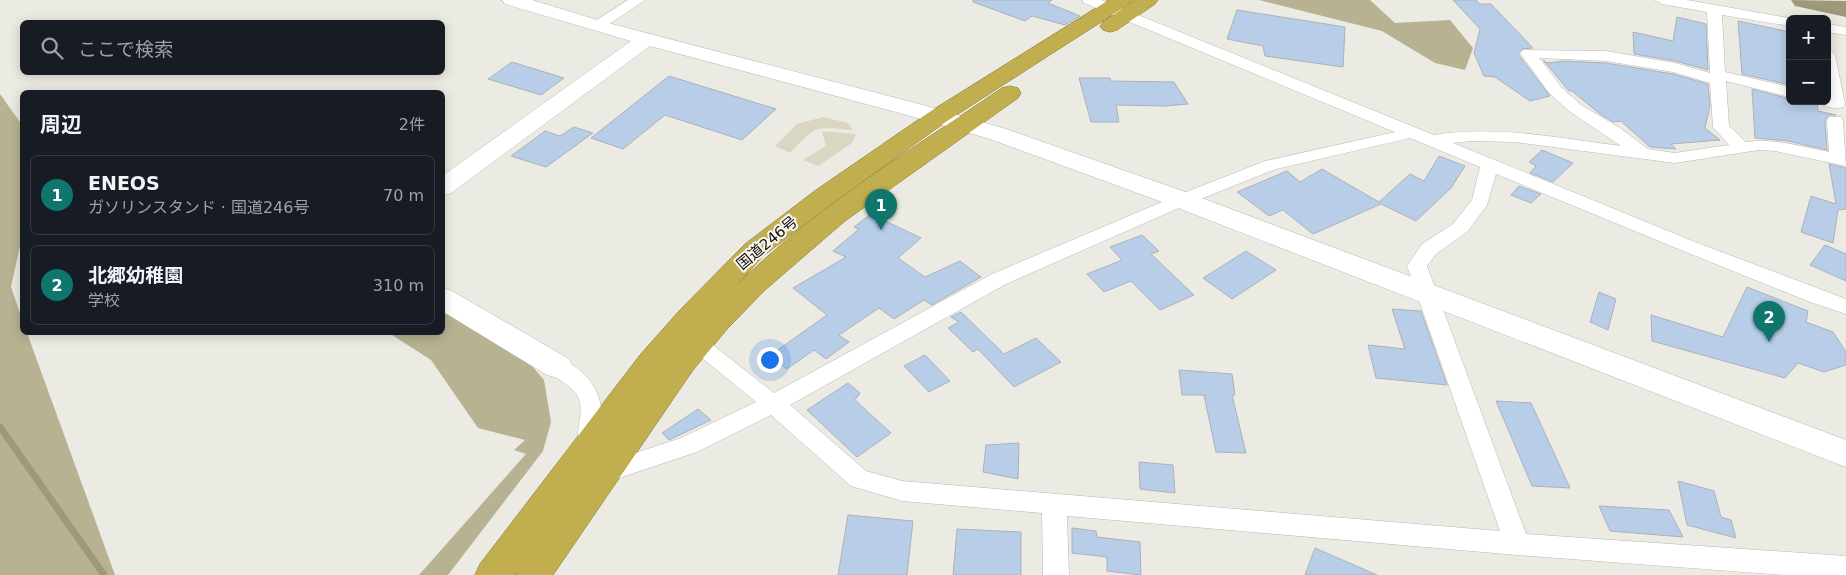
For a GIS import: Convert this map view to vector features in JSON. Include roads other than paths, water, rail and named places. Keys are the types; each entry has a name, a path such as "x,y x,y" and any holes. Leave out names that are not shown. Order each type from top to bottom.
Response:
{"highway":[{"name":"国道246号","path":"493,575 588,444 655,357 689,318 754,250 825,196 940,116 1119,4"},
{"name":"国道246号","path":"533,575 697,343 750,285 790,250 850,203 965,124 1119,4"}],"street":[{"path":"512,0 597,26 965,124 1182,200 1846,454"},
{"path":"597,26 638,0"},
{"path":"1662,0 1786,21"},
{"path":"1119,4 1411,133 1490,163 1688,246 1846,307"},
{"path":"1714,9 1721,127 1741,147"},
{"path":"1831,29 1846,31"},
{"path":"445,186 646,39"},
{"path":"1644,154 1614,132 1575,108 1555,90 1528,53 1606,56 1786,91"},
{"path":"1831,75 1837,104 1831,102"},
{"path":"1431,140 1471,136 1515,137 1675,158 1741,147 1775,146 1842,160 1835,121"},
{"path":"604,473 690,446 773,404 999,280 1182,200 1271,165 1411,133"},
{"path":"1490,163 1481,201 1460,228 1429,249 1417,266 1517,544"},
{"path":"445,300 576,378 589,394 592,405 588,444"},
{"path":"697,343 773,404 859,479 902,491 1517,544 1846,568"},
{"path":"1054,505 1056,575"}],"waterway":[{"path":"1804,0 1846,9"},
{"path":"0,427 104,575"}],"place":[{"name":"ENEOS","path":"881,230"},
{"name":"北郷幼稚園","path":"1769,342"}]}
